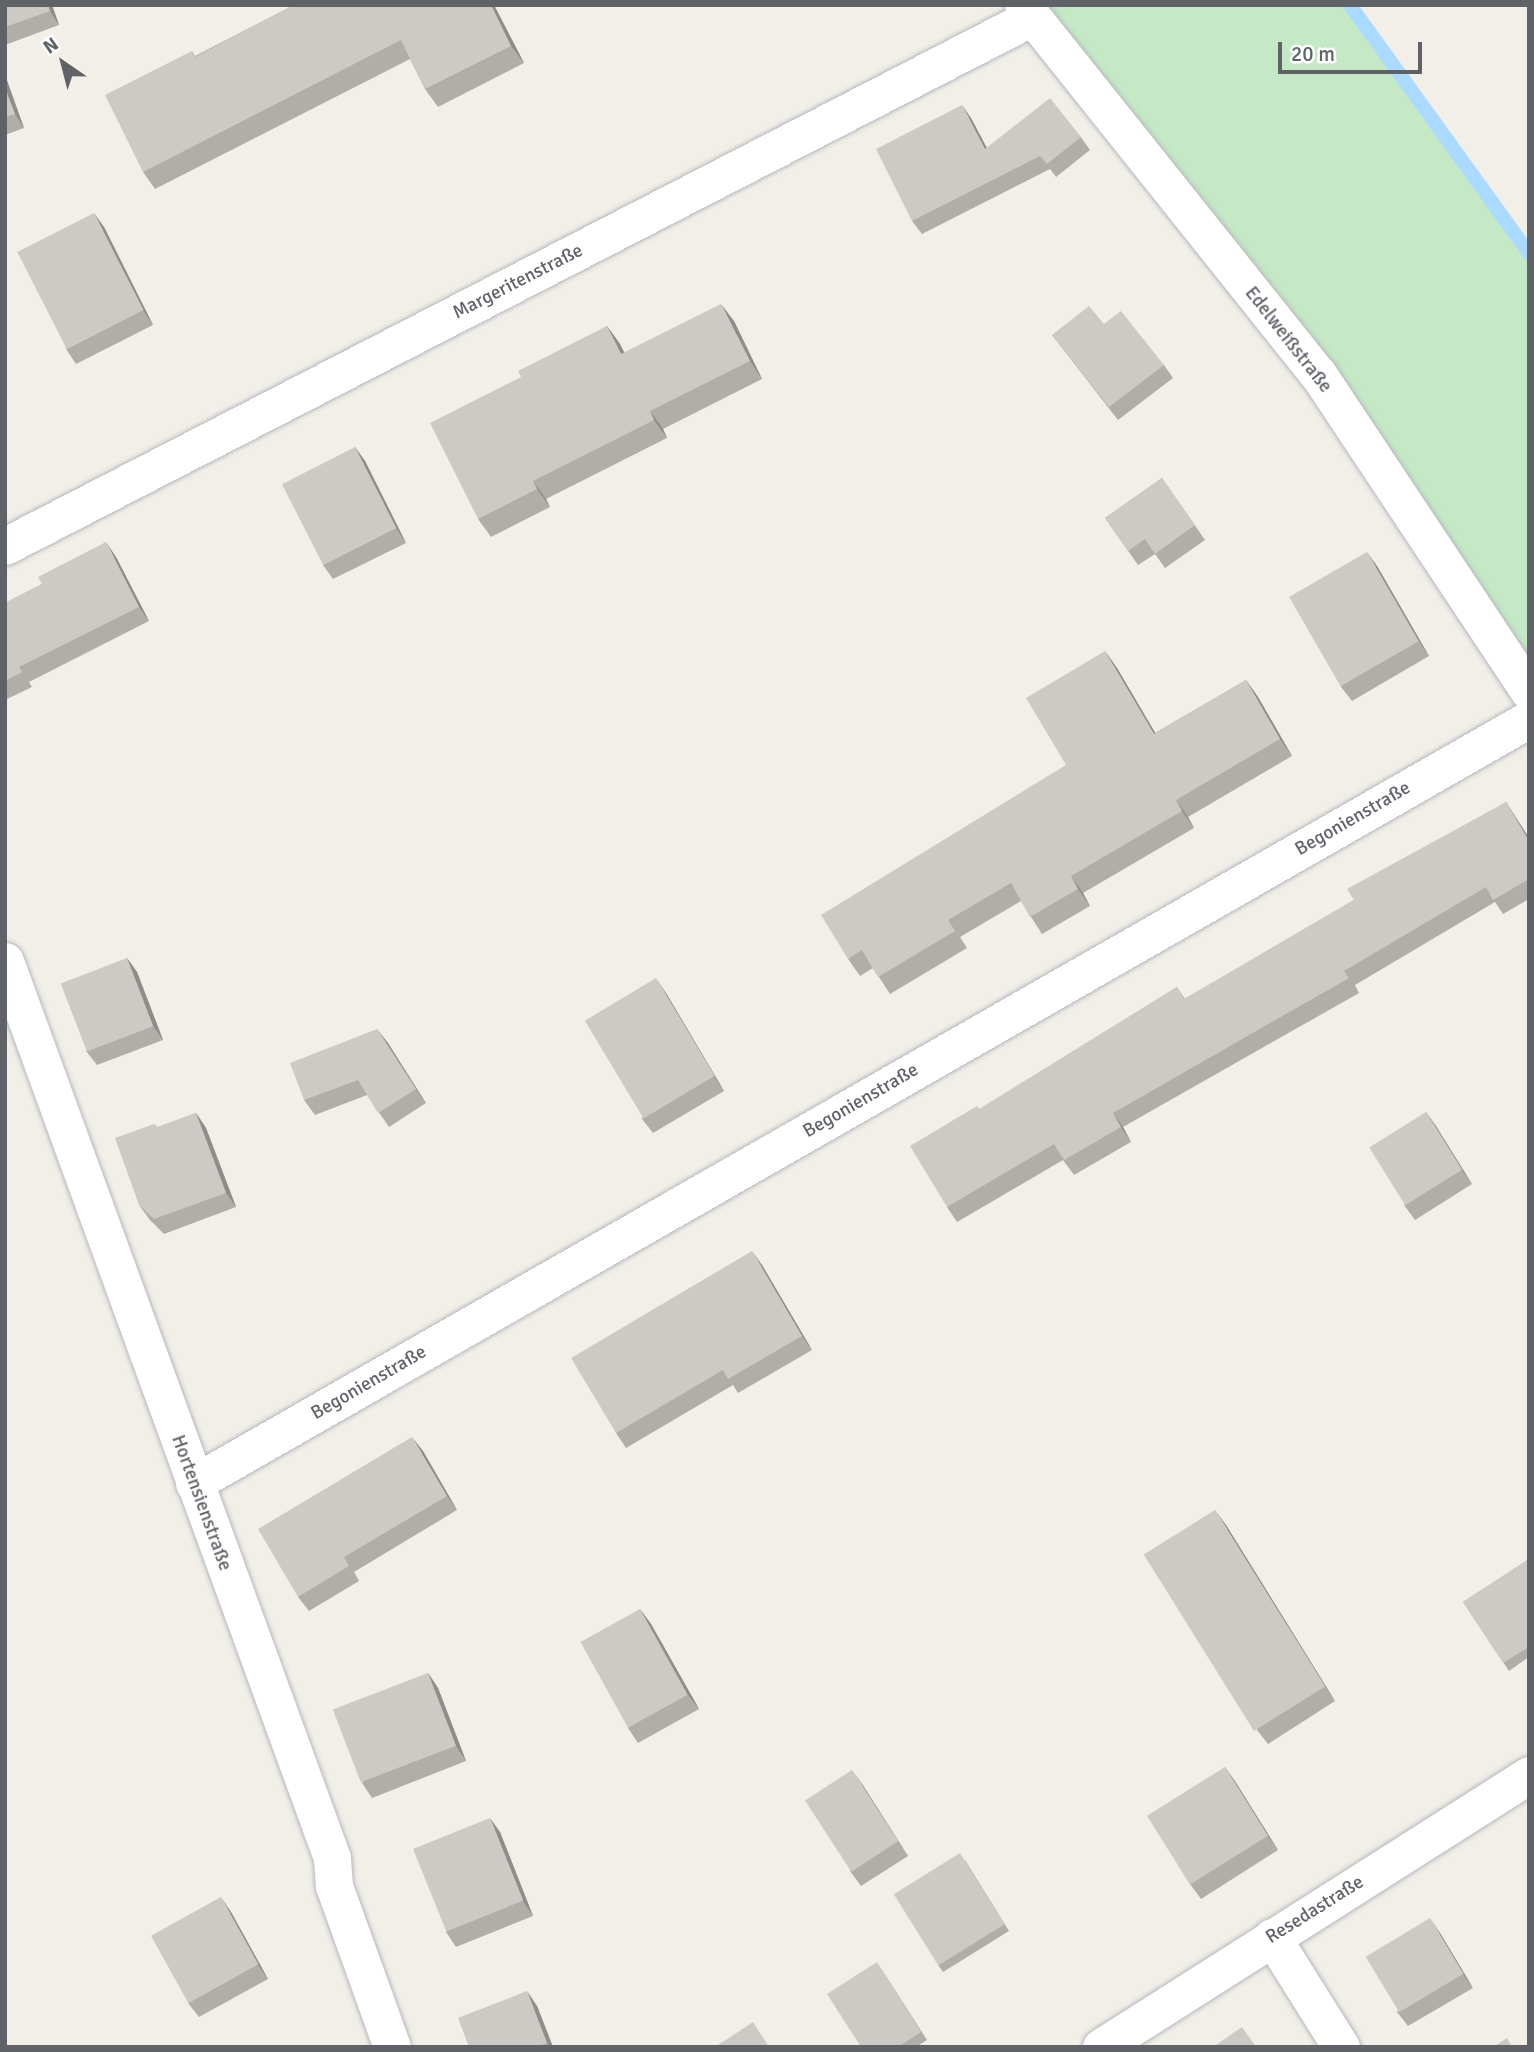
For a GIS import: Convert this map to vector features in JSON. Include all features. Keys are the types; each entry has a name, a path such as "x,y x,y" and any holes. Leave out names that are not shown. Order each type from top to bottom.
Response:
{"street":[{"name":"Margeritenstraße","path":"5,546 1027,11"},
{"name":"Edelweißstraße","path":"1027,11 1318,374 1529,692"},
{"name":"Begonienstraße","path":"194,1483 1529,719"},
{"name":"Hortensienstraße","path":"5,961 332,1858 334,1886 392,2047"},
{"name":"Resedastraße","path":"1101,2047 1529,1775"},
{"path":"1272,1937 1342,2047"}],"green space":[{"path":"1023,5 1350,5 1529,253 1529,692 1318,374"}],"building":[{"path":"5,5 48,5 50,11 5,27"},
{"path":"294,5 491,5 511,46 425,89 401,40 143,172 105,95 192,51 195,57"},
{"path":"5,88 15,114 5,117"},
{"path":"1050,98 1081,137 1047,164 1040,156 912,221 876,149 962,105 985,149"},
{"path":"94,213 143,310 67,349 17,252"},
{"path":"721,304 750,361 650,411 654,420 533,481 537,489 478,519 430,423 521,377 518,371 607,326 621,354"},
{"path":"1089,306 1104,324 1121,311 1164,365 1109,407 1052,335"},
{"path":"355,447 396,528 323,565 282,484"},
{"path":"1162,478 1195,525 1155,554 1145,539 1128,551 1105,518"},
{"path":"106,542 139,607 19,667 22,672 5,681 5,603 42,584 38,577"},
{"path":"1367,552 1418,641 1341,686 1289,597"},
{"path":"1105,651 1154,734 1246,680 1280,739 1176,800 1182,811 1071,876 1078,889 1030,917 1011,883 948,920 955,931 878,977 862,950 848,959 821,915 1066,765 1026,698"},
{"path":"1506,802 1529,841 1529,879 1493,900 1486,887 1344,971 1349,978 1113,1113 1121,1127 1064,1160 1054,1144 947,1207 910,1146 977,1106 979,1109 1177,987 1184,999 1354,900 1347,889"},
{"path":"127,958 153,1026 87,1052 61,983"},
{"path":"656,978 715,1076 644,1118 585,1021"},
{"path":"377,1029 416,1089 378,1113 358,1080 304,1100 290,1063"},
{"path":"1426,1112 1462,1170 1405,1205 1369,1148"},
{"path":"196,1113 226,1193 154,1219 139,1205 115,1138 154,1124 158,1127"},
{"path":"752,1251 802,1336 728,1379 723,1370 616,1433 571,1358"},
{"path":"412,1437 447,1496 344,1557 349,1566 298,1597 258,1529"},
{"path":"1215,1510 1325,1686 1254,1731 1144,1555"},
{"path":"1529,1559 1529,1647 1503,1663 1463,1602"},
{"path":"640,1609 688,1695 628,1728 581,1642"},
{"path":"428,1673 456,1746 361,1782 333,1710"},
{"path":"1225,1767 1268,1836 1190,1884 1147,1816"},
{"path":"852,1770 898,1841 851,1872 805,1800"},
{"path":"490,1818 523,1901 446,1932 413,1849"},
{"path":"960,1853 1005,1924 938,1966 894,1894"},
{"path":"221,1897 258,1964 188,2003 151,1936"},
{"path":"1430,1918 1463,1974 1399,2012 1366,1957"},
{"path":"877,1962 921,2032 898,2047 861,2047 827,1994"},
{"path":"527,1991 547,2043 536,2047 469,2047 458,2018"},
{"path":"753,2022 769,2047 715,2047"},
{"path":"1242,2027 1256,2047 1213,2047"},
{"path":"1507,2038 1512,2047 1493,2047"}],"waterway":[{"path":"1350,5 1529,253"}]}
